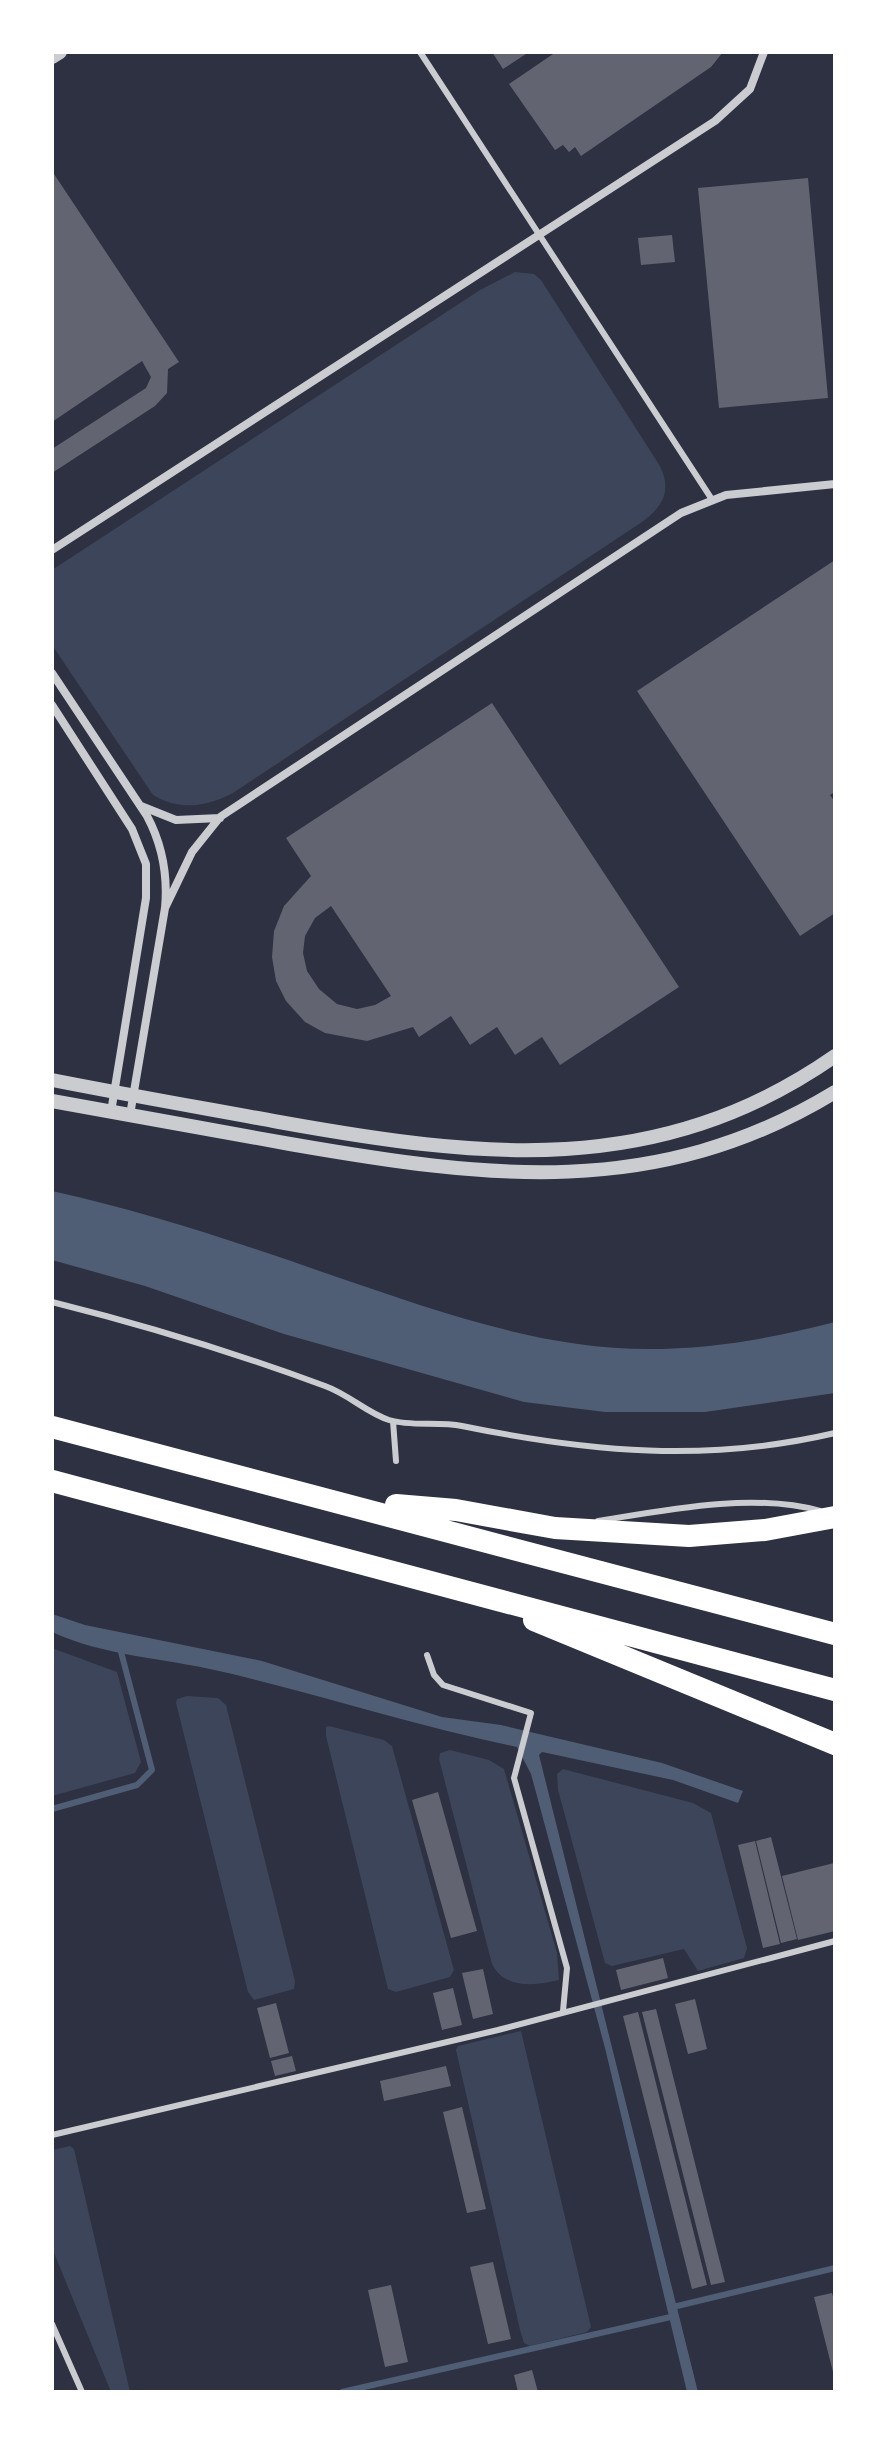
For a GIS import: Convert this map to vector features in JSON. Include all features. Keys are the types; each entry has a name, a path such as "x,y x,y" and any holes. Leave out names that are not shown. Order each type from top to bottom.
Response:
{"highway":[{"path":"52,1427 835,1634"},
{"path":"52,1481 835,1690"},
{"path":"340,1501 456,1510 555,1528 689,1536 765,1530 835,1516"},
{"path":"459,1588 676,1681 835,1744"}],"street":[{"path":"52,57 60,52"},
{"path":"52,550 728,112 750,89 764,52"},
{"path":"165,908 192,852 220,817 660,527 711,498 746,491 835,484"},
{"path":"52,673 141,805 157,834 163,854 165,908 130,1115"},
{"path":"52,705 132,829 146,864 146,898 111,1112"},
{"path":"141,805 176,820 220,817"},
{"path":"52,1080 332,1131 463,1149 559,1152 662,1135 735,1111 792,1084 835,1056"},
{"path":"52,1101 381,1159 466,1170 555,1174 640,1166 713,1148 769,1128 835,1092"}],"lane":[{"path":"420,52 711,498"},
{"path":"52,1302 155,1329 323,1385 393,1421 449,1424 580,1448 673,1452 790,1443 835,1433"},
{"path":"393,1421 396,1461"},
{"path":"427,1655 434,1675 443,1685 531,1713 515,1768 519,1801 567,1968 563,2011"},
{"path":"52,2135 498,2030 835,1941"},
{"path":"52,2324 82,2392"}],"shaded area":[{"path":"515,272 534,274 541,280 660,466 665,492 659,506 639,524 233,793 193,805 173,803 153,795 52,645 52,570 480,290"},
{"path":"52,1191 193,1229 448,1314 567,1342 649,1349 696,1347 766,1338 835,1322 835,1393 705,1412 605,1412 524,1402 284,1334 145,1286 52,1260"},
{"path":"52,1614 85,1625 262,1661 442,1717 501,1725 662,1763 743,1791 738,1803 673,1780 542,1752 539,1755 698,2392 687,2392 605,2048 531,1774 517,1747 219,1671 92,1646 52,1632"},
{"path":"52,1648 117,1672 141,1762 135,1773 52,1796"},
{"path":"187,1696 218,1698 226,1705 295,1981 294,1989 254,2000 248,1992 176,1703 177,1699"},
{"path":"326,1727 384,1740 392,1746 454,1970 450,1977 396,1992 388,1989 326,1736"},
{"path":"450,1750 489,1760 504,1769 557,1953 559,1980 540,1984 512,1982 497,1972 492,1964 439,1759 440,1753"},
{"path":"563,1769 693,1803 711,1813 747,1948 744,1958 698,1971 684,1949 612,1966 605,1963 558,1790 557,1774"},
{"path":"521,2031 591,2327 587,2332 530,2346 524,2343 520,2330 456,2050 458,2046"},
{"path":"70,2146 74,2149 130,2392 111,2392 52,2248 52,2150"}],"building":[{"path":"492,52 529,52 503,69"},
{"path":"556,52 723,52 711,67 581,156 575,147 569,152 563,145 555,150 509,84"},
{"path":"52,171 179,362 168,369 167,393 155,406 52,473 52,449 146,388 151,377 142,361 52,422"},
{"path":"808,178 828,398 719,408 698,188"},
{"path":"672,235 675,262 641,265 638,238"},
{"path":"835,560 835,792 830,795 835,802 835,913 800,936 637,691"},
{"path":"492,703 679,987 560,1065 542,1037 515,1055 497,1027 470,1045 451,1016 419,1037 413,1027 367,1041 325,1033 305,1022 286,1001 276,981 272,957 274,931 284,906 311,876 286,838","holes":["331,906 391,996 375,1005 357,1009 337,1004 319,989 307,971 303,953 305,936 315,918"]},
{"path":"438,1792 477,1931 451,1938 412,1800"},
{"path":"771,1837 797,1939 781,1943 756,1841"},
{"path":"755,1841 780,1944 763,1948 738,1845"},
{"path":"834,1863 835,1931 798,1940 782,1876"},
{"path":"663,1958 668,1978 621,1990 616,1970"},
{"path":"483,1969 493,2014 473,2019 462,1973"},
{"path":"453,1988 462,2025 442,2030 433,1993"},
{"path":"695,1999 707,2049 688,2054 675,2004"},
{"path":"276,2003 289,2053 270,2058 257,2008"},
{"path":"656,2009 725,2282 711,2285 642,2012"},
{"path":"638,2012 707,2285 692,2289 623,2016"},
{"path":"292,2056 296,2071 275,2076 271,2061"},
{"path":"446,2066 451,2086 384,2101 380,2081"},
{"path":"462,2107 486,2209 467,2213 443,2112"},
{"path":"493,2262 511,2339 488,2344 470,2267"},
{"path":"391,2285 408,2362 385,2367 368,2290"},
{"path":"832,2293 835,2304 834,2376 814,2297"},
{"path":"532,2370 538,2392 518,2392 514,2375"}],"waterway":[{"path":"52,1809 137,1785 152,1770 120,1648"},
{"path":"673,2307 835,2268"},
{"path":"342,2392 675,2316"}]}
